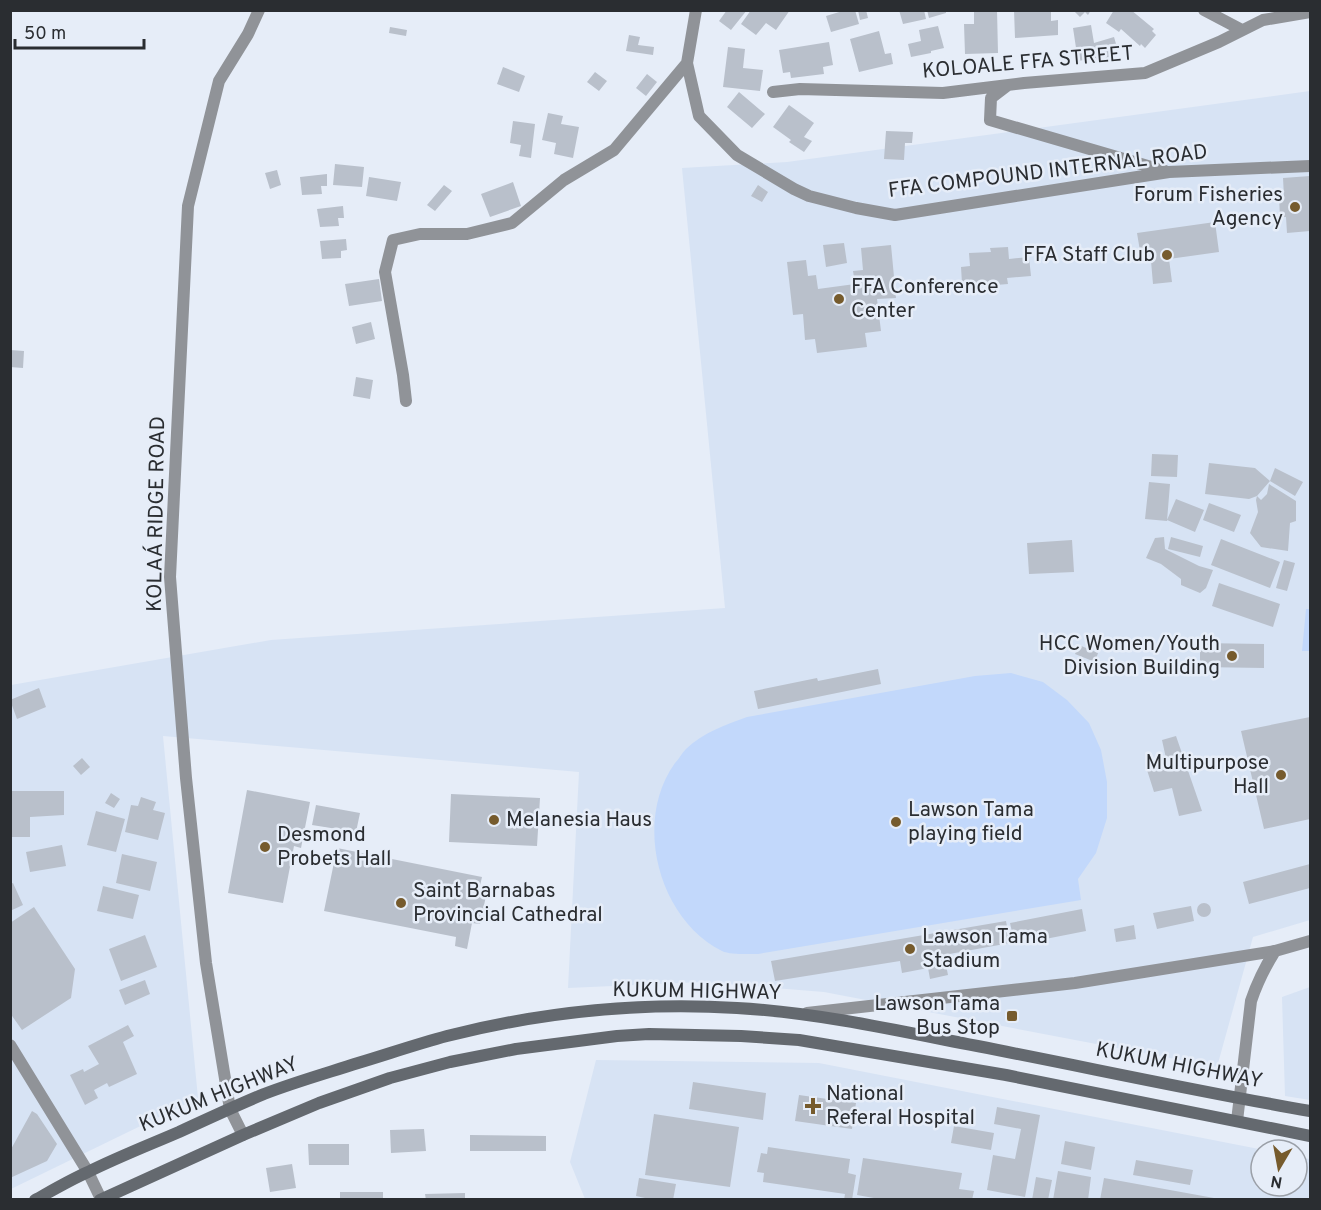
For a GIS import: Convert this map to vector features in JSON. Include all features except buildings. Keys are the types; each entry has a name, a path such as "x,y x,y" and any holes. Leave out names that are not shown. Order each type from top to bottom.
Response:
{"main road":[{"name":"KUKUM HIGHWAY","path":"35,1200 88,1172 267,1093 401,1049 451,1036 569,1013 616,1008 737,1008 797,1014 1011,1052 1240,1099 1311,1111"},
{"name":"KUKUM HIGHWAY","path":"101,1199 319,1103 390,1078 450,1062 516,1049 649,1034 800,1040 1006,1075 1311,1136"}],"street":[{"name":"KOLAÁ RIDGE ROAD","path":"243,1135 230,1109 205,952 186,778 170,577 188,206 219,81 248,34 259,10"},
{"path":"406,401 385,272 393,240 420,234 467,234 512,224 564,180 614,150 687,63 696,10"},
{"path":"1204,10 1242,30"},
{"name":"KOLOALE FFA STREET","path":"773,92 800,89 944,93 1145,73 1219,42 1263,20 1311,12"},
{"name":"FFA COMPOUND INTERNAL ROAD","path":"687,63 699,116 737,155 809,196 895,215 1169,172 1311,166"},
{"path":"1009,85 991,98 990,120 1169,172"},
{"path":"797,1014 1075,983 1275,951 1311,941"},
{"path":"1237,1121 1251,1001 1256,984 1275,951"},
{"path":"10,1045 88,1172 101,1199"}],"shaded area":[{"path":"1310,91 1310,920 1253,937 1217,1067 824,992 702,982 568,988 579,772 163,736 198,1098 11,1189 11,685 271,640 725,608 682,168 787,162"},
{"path":"1306,609 1310,609 1310,651 1302,651"},
{"path":"1011,673 1043,682 1067,700 1089,723 1101,750 1107,782 1107,818 1096,853 1078,879 1081,900 758,954 735,954 722,951 700,936 682,916 668,893 659,867 655,840 656,812 662,786 675,763 693,743 715,730 747,717 975,676"},
{"path":"1310,987 1310,1100 1285,1096 1282,997"},
{"name":"National Referal Hospital","path":"596,1060 819,1063 1249,1147 1249,1198 1309,1198 1310,1159 1310,1199 585,1199 570,1162"}],"place":[{"name":"Forum Fisheries Agency","path":"1295,207"},
{"name":"FFA Staff Club","path":"1167,255"},
{"name":"FFA Conference Center","path":"839,299"},
{"name":"HCC Women/Youth Division Building","path":"1232,656"},
{"name":"Multipurpose Hall","path":"1281,775"},
{"name":"Melanesia Haus","path":"494,820"},
{"name":"Lawson Tama playing field","path":"896,822"},
{"name":"Desmond Probets Hall","path":"265,847"},
{"name":"Saint Barnabas Provincial Cathedral","path":"401,903"},
{"name":"Lawson Tama Stadium","path":"910,949"},
{"name":"Lawson Tama Bus Stop","path":"1012,1016"},
{"name":"National Referal Hospital","path":"813,1106"}]}
